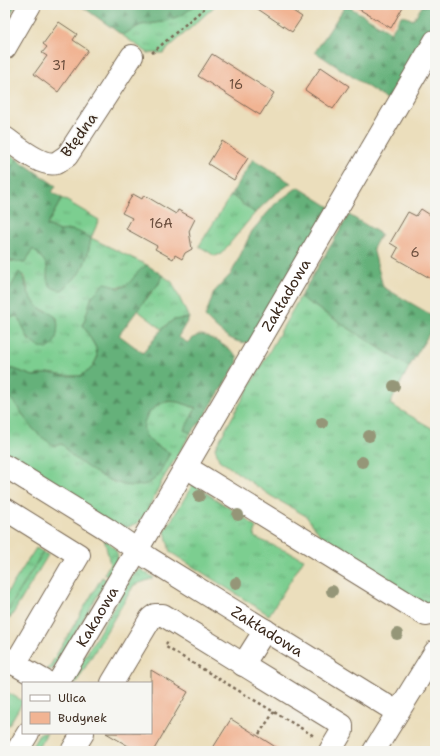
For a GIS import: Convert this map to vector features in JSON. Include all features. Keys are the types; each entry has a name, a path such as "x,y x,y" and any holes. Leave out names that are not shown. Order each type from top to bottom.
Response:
{"street":[{"path":"5,48 30,5"},
{"name":"Zakładowa","path":"137,550 435,41"},
{"name":"Błędna","path":"5,138 41,162 55,163 61,160 67,156 132,56"},
{"name":"Zakładowa","path":"5,466 397,712"},
{"path":"186,467 426,615 435,613"},
{"path":"5,509 79,555 10,661 46,682"},
{"name":"Kakaowa","path":"59,682 137,550"},
{"path":"113,682 151,618 155,615 162,615 342,725 342,731 324,745"},
{"path":"243,665 265,630"},
{"path":"374,751 434,654"},
{"path":"17,751 27,734"},
{"path":"72,751 81,734"}],"path":[{"path":"132,56 150,55 208,5"},
{"path":"161,640 167,643 166,647 274,712 324,745"},
{"path":"259,734 274,712"}],"green space":[{"path":"5,5 16,5 5,24"},
{"path":"80,5 196,5 182,15 163,22 141,25 122,35"},
{"path":"196,5 216,5 163,53 148,53 122,35 141,25 163,22"},
{"path":"346,5 391,32 402,15 413,20 423,5 435,5 435,29 392,103 315,52"},
{"path":"5,150 17,159 11,167 5,162"},
{"path":"17,159 56,186 52,192 62,198 47,225 59,231 71,230 79,232 91,238 85,261 79,273 62,290 54,288 48,283 46,264 33,249 25,263 5,260 5,190 10,182 11,167"},
{"path":"253,159 291,183 274,195 255,213 231,195"},
{"path":"298,187 330,207 251,342 244,343 232,339 226,336 205,317 214,292 231,274 252,231 275,204"},
{"path":"231,195 255,213 221,254 215,256 199,246"},
{"path":"62,198 99,220 91,238 71,230 59,231 47,225"},
{"path":"349,215 381,234 373,248 383,287 435,317 435,324 409,367 300,297"},
{"path":"91,238 147,265 126,285 106,289 92,296 83,325 96,348 97,358 92,368 81,376 65,376 49,373 33,376 14,369 5,369 5,325 12,317 17,316 20,319 29,341 58,327 57,318 51,313 41,309 34,302 29,294 25,277 20,273 5,298 5,260 24,263 33,249 45,262 47,268 47,278 62,290 79,273 85,261"},
{"path":"147,265 162,275 159,284 151,292 119,335 143,353 162,329 173,320 189,318 178,337 188,343 199,335 209,337 235,353 238,362 202,420 191,433 184,430 196,408 179,402 169,401 158,405 148,414 144,426 144,431 147,437 149,440 170,453 160,472 152,481 142,485 132,486 110,480 88,468 71,455 62,444 55,446 39,435 13,401 5,395 5,369 14,369 33,376 49,373 65,376 80,376 92,368 97,358 96,348 83,325 92,296 105,283 117,288 126,286 139,271"},
{"path":"19,272 24,278 27,290 35,303 44,311 50,312 55,316 58,327 56,339 53,345 47,349 32,342 27,336 17,316 12,317 5,325 5,298"},
{"path":"162,275 172,282 189,318 173,320 162,329 137,310 154,289"},
{"path":"300,297 409,367 390,404 435,430 435,604 427,610 334,553 306,516 271,496 219,460 215,448"},
{"path":"5,395 11,398 31,427 66,447 70,454 89,468 115,483 150,482 156,478 170,453 152,443 144,433 144,421 156,406 167,402 174,402 182,403 197,409 184,430 191,433 163,479 145,515 136,524 125,528 111,524 5,456"},
{"path":"193,484 249,521 256,528 254,537 304,559 269,615 170,552 165,531"},
{"path":"104,538 114,548 118,556 116,565 109,577 104,574 110,564"},
{"path":"36,548 43,552 6,614 11,617 5,618 5,596"},
{"path":"43,552 48,555 11,617 6,614"},
{"path":"140,569 154,578 134,585 77,682 70,682 135,572"},
{"path":"102,577 107,580 54,668 47,671"},
{"path":"5,691 22,700 22,703 9,725 5,723"},
{"path":"39,734 46,734 36,751 29,751"}],"water":[{"path":"5,162 11,167 10,182 5,190"}],"building":[{"path":"252,5 284,5 302,17 292,32"},
{"path":"352,5 404,5 391,28"},
{"path":"59,22 77,34 73,40 88,50 58,92 34,74 47,56 42,53 47,47 43,44"},
{"path":"212,54 274,93 260,115 198,76"},
{"path":"321,67 349,86 333,109 305,90"},
{"path":"222,141 248,158 234,180 208,164"},
{"path":"133,194 142,199 144,195 176,214 178,210 195,219 189,231 192,249 185,253 182,259 175,255 173,259 155,249 157,246 126,229 132,218 122,213"},
{"path":"421,209 435,218 435,281 393,257 398,248 390,243 408,212 416,216"},
{"path":"151,670 188,692 153,751 137,751 108,734 152,734"},
{"path":"231,719 282,751 211,751"}]}
